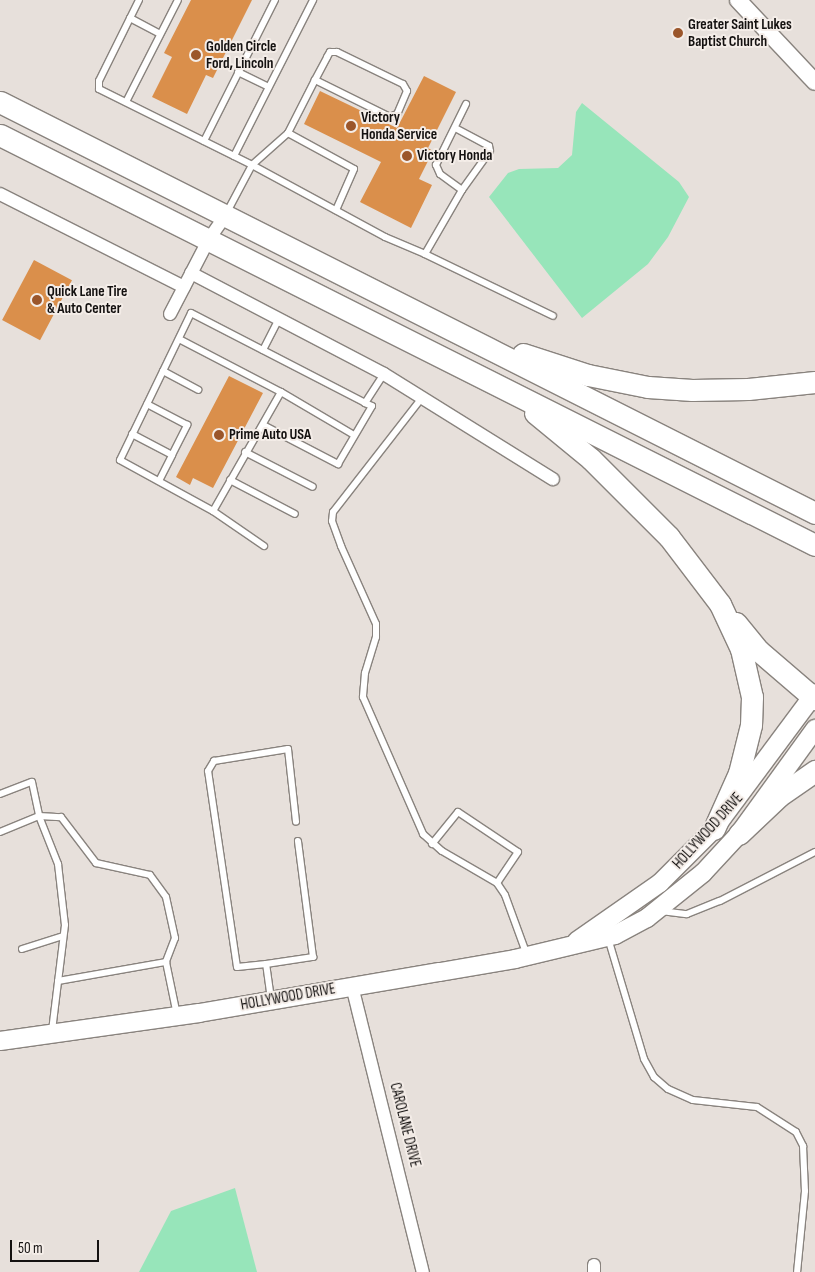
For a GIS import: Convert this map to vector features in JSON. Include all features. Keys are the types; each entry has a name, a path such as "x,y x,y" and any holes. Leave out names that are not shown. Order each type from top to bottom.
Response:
{"highway":[{"path":"0,102 815,513"},
{"path":"0,134 815,545"},
{"path":"455,332 588,375 648,387 692,390 748,389 815,382"},
{"path":"504,388 591,458 637,502 693,565 720,604 760,651 814,696"},
{"path":"714,829 747,748 752,697 741,650 720,604"},
{"path":"739,834 779,796 815,771"}],"main road":[{"name":"HOLLYWOOD DRIVE","path":"574,943 660,883 714,829 814,696"},
{"name":"HOLLYWOOD DRIVE","path":"0,1041 177,1016 528,956 608,936 658,910 703,874 739,834 815,729"}],"street":[{"path":"738,0 815,82"},
{"path":"0,194 184,287"},
{"path":"170,314 208,239 226,215"},
{"path":"191,273 384,374 553,479"},
{"name":"CAROLANE DRIVE","path":"352,986 424,1272"}],"lane":[{"path":"139,0 98,85 126,102 252,165 336,210 553,316"},
{"path":"126,102 178,0"},
{"path":"204,141 275,0"},
{"path":"234,156 312,0"},
{"path":"130,18 160,34"},
{"path":"226,215 252,165 288,133 315,80 333,51 403,84 408,91 397,114 390,117 315,80"},
{"path":"238,72 269,87"},
{"path":"462,190 436,168 466,104"},
{"path":"425,254 462,190 490,151 488,146 455,128"},
{"path":"288,133 354,169 336,210"},
{"path":"263,425 338,464 372,406 191,313 120,460 213,511 264,546"},
{"path":"263,350 279,319"},
{"path":"179,339 281,392 354,435"},
{"path":"163,371 198,390"},
{"path":"365,403 384,374"},
{"path":"213,511 281,392"},
{"path":"422,399 337,504 332,521 376,624 376,637 365,673 363,697 393,759 416,823 432,844 497,883 506,895 528,956"},
{"path":"147,404 186,425 159,481"},
{"path":"132,434 172,455"},
{"path":"245,452 313,487"},
{"path":"230,480 295,514"},
{"path":"296,822 288,749 214,762 208,771 237,967 313,957 298,841"},
{"path":"0,794 32,782 39,816 58,864 63,936 52,1035"},
{"path":"432,844 458,812 518,852 497,883"},
{"path":"0,832 39,816 61,817 96,863 150,875 166,897 175,938 166,962 177,1016"},
{"path":"658,910 687,914 774,875 815,852"},
{"path":"22,949 63,936"},
{"path":"608,936 644,1059 654,1077 668,1089 693,1100 758,1106 796,1132 803,1146 805,1191 797,1272"},
{"path":"58,981 166,962"},
{"path":"266,964 271,1000"}],"green space":[{"path":"582,103 679,182 689,197 668,237 648,264 582,318 489,197 508,173 519,169 558,168 572,155 576,112"},
{"path":"235,1188 257,1272 139,1272 171,1211"}],"building":[{"name":"Golden Circle Ford, Lincoln","path":"191,0 252,0 213,78 206,75 187,114 152,97 172,57 164,53"},
{"name":"Victory Honda","path":"424,76 456,92 428,148 433,151 419,179 432,185 411,228 360,202 381,162 304,124 320,91 397,128"},
{"name":"Quick Lane Tire & Auto Center","path":"34,260 72,280 40,340 2,320"},
{"name":"Prime Auto USA","path":"229,376 263,393 213,488 193,478 190,485 176,477"}],"place":[{"name":"Greater Saint Lukes Baptist Church","path":"678,33"},
{"name":"Golden Circle Ford, Lincoln","path":"196,55"},
{"name":"Victory Honda Service","path":"351,126"},
{"name":"Victory Honda","path":"407,156"},
{"name":"Quick Lane Tire & Auto Center","path":"37,300"},
{"name":"Prime Auto USA","path":"219,435"}]}
